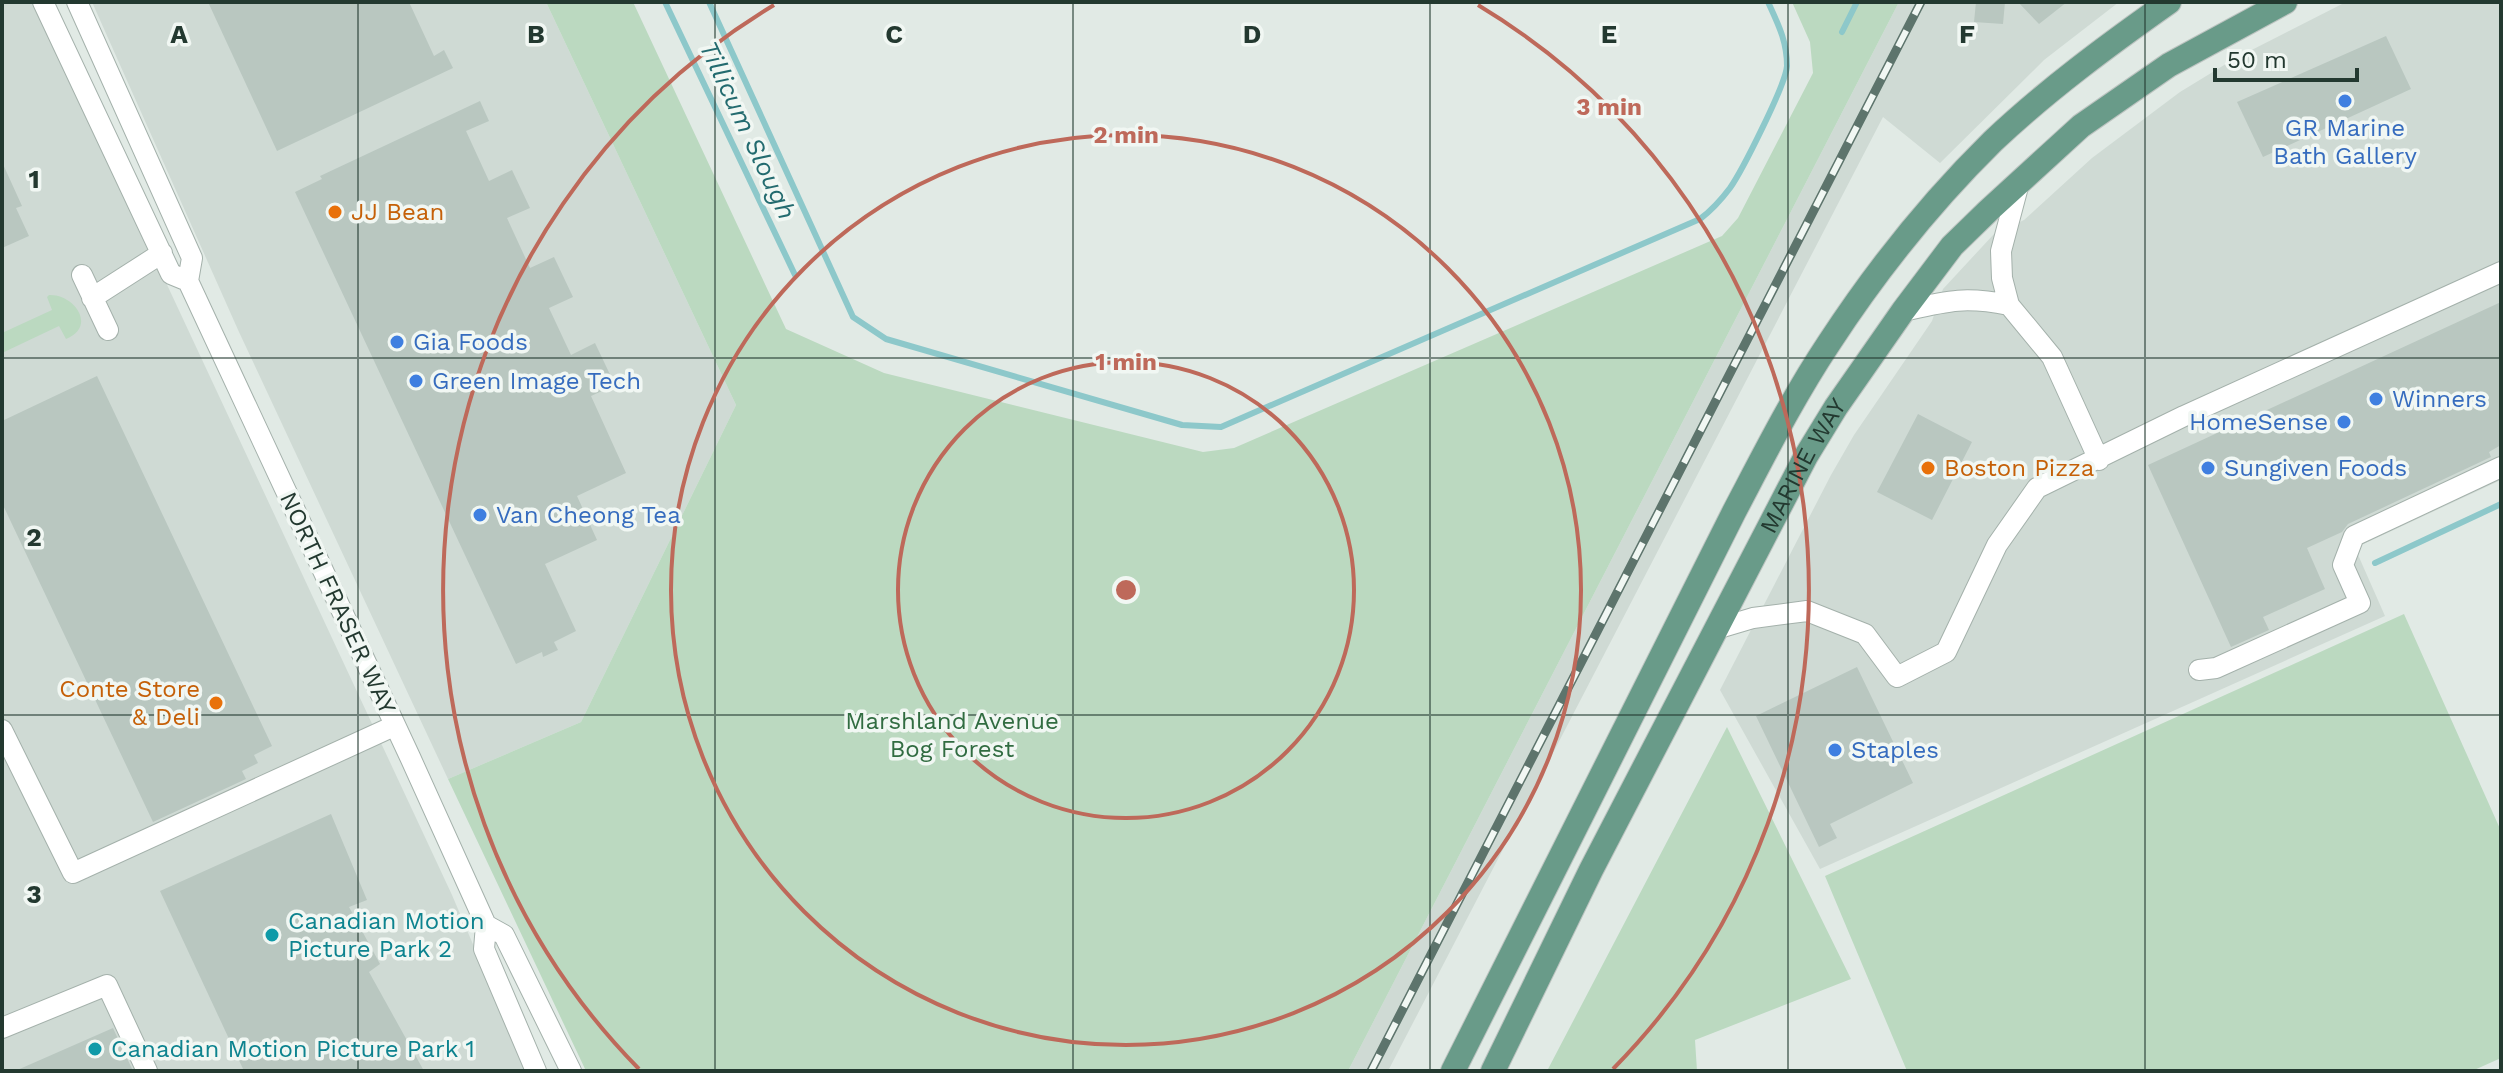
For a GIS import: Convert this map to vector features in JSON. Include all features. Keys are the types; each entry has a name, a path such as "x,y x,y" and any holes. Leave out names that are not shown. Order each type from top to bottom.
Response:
{"main road":[{"name":"MARINE WAY","path":"1453,1071 1734,512 1828,343 1935,203 1993,141 2112,43 2169,2"},
{"name":"MARINE WAY","path":"1493,1071 1591,870 1806,456 1865,363 1903,311 1952,246 2081,126 2169,65 2285,2"}],"street":[{"name":"NORTH FRASER WAY","path":"43,2 171,274 188,281"},
{"name":"NORTH FRASER WAY","path":"77,2 192,258 188,281 486,925 484,949 536,1071"},
{"path":"2019,183 2001,251 2002,278 2009,305 2052,357 2099,460"},
{"path":"92,298 162,253"},
{"path":"1716,629 1753,618 1807,611 1865,634 1897,677 1946,652 1997,545 2037,488 2184,416 2501,272"},
{"path":"82,275 108,330"},
{"path":"1903,311 1959,299 2009,305"},
{"path":"2199,670 2216,668 2360,603 2343,565 2354,536 2501,467"},
{"path":"2,730 73,873 394,726"},
{"name":"NORTH FRASER WAY","path":"486,925 504,935 571,1071"},
{"path":"2,1028 107,985 147,1071"}],"shaded area":[{"path":"2,2 35,2 452,895 527,1071 2,1071"},
{"path":"92,2 546,2 736,405 581,722 448,779 239,332"},
{"path":"1899,2 2119,2 2044,60 1940,163 1883,117 1388,1071 1348,1071"},
{"path":"2346,2 2501,2 2501,480 2355,548 2385,616 1820,869 1720,690 1854,435 1932,321 1943,289 1994,234 2024,220 2092,158 2180,92 2234,59"}],"green space":[{"name":"Marshland Avenue Bog Forest","path":"546,2 633,2 786,329 884,373 1203,452 1234,448 1722,236 1738,218 1813,73 1810,42 1792,2 1899,2 1348,1071 586,1071 448,779 581,722 736,405"},
{"path":"49,295 67,300 79,312 80,327 75,334 66,339 59,326 2,353 2,333 52,310"},
{"path":"2404,614 2501,831 2501,1058 2472,1071 1907,1071 1825,876"},
{"path":"1727,727 1851,979 1695,1040 1697,1071 1547,1071"}],"building":[{"path":"208,2 409,2 434,56 444,50 453,68 277,151"},
{"path":"1976,2 2005,2 2003,24 1974,22"},
{"path":"2018,2 2067,2 2039,24"},
{"path":"2386,36 2411,89 2263,157 2237,102"},
{"path":"480,101 489,121 466,131 489,181 512,170 530,208 507,218 530,268 554,257 573,297 549,308 571,355 595,343 615,385 591,396 626,473 577,496 597,540 545,564 576,631 554,642 558,650 543,657 542,652 516,664 295,192 322,179 320,176"},
{"path":"2,162 22,206 16,208 29,236 2,248"},
{"path":"2501,302 2501,445 2489,452 2491,457 2348,524 2342,532 2307,548 2325,589 2263,617 2269,630 2231,647 2148,465"},
{"path":"97,376 272,746 254,755 258,763 242,771 246,779 153,822 2,503 2,421"},
{"path":"1918,414 1972,442 1932,520 1877,492"},
{"name":"Staples","path":"1857,667 1913,783 1830,824 1837,838 1819,847 1756,716"},
{"name":"Canadian Motion Picture Park 2","path":"331,814 367,900 349,907 380,964 369,972 424,1071 244,1071 160,891"},
{"name":"Canadian Motion Picture Park 1","path":"113,1028 133,1071 15,1071"}],"waterway":[{"name":"Tillicum Slough","path":"665,2 795,275"},
{"path":"709,2 853,317 886,339 1182,425 1221,427 1700,219 1720,201 1736,179 1785,76 1787,57 1784,41 1768,2"},
{"path":"1842,32 1857,2"},
{"path":"2375,563 2501,504"}],"railway":[{"path":"1371,1071 1921,2"}],"place":[{"name":"GR Marine Bath Gallery","path":"2345,101"},
{"name":"JJ Bean","path":"335,212"},
{"name":"Gia Foods","path":"397,342"},
{"name":"Green Image Tech","path":"416,381"},
{"name":"Winners","path":"2376,399"},
{"name":"HomeSense","path":"2344,422"},
{"name":"Boston Pizza","path":"1928,468"},
{"name":"Sungiven Foods","path":"2208,468"},
{"name":"Van Cheong Tea","path":"480,515"},
{"name":"Conte Store & Deli","path":"216,703"},
{"name":"Staples","path":"1835,750"},
{"name":"Canadian Motion Picture Park 2","path":"272,935"},
{"name":"Canadian Motion Picture Park 1","path":"95,1049"}]}
